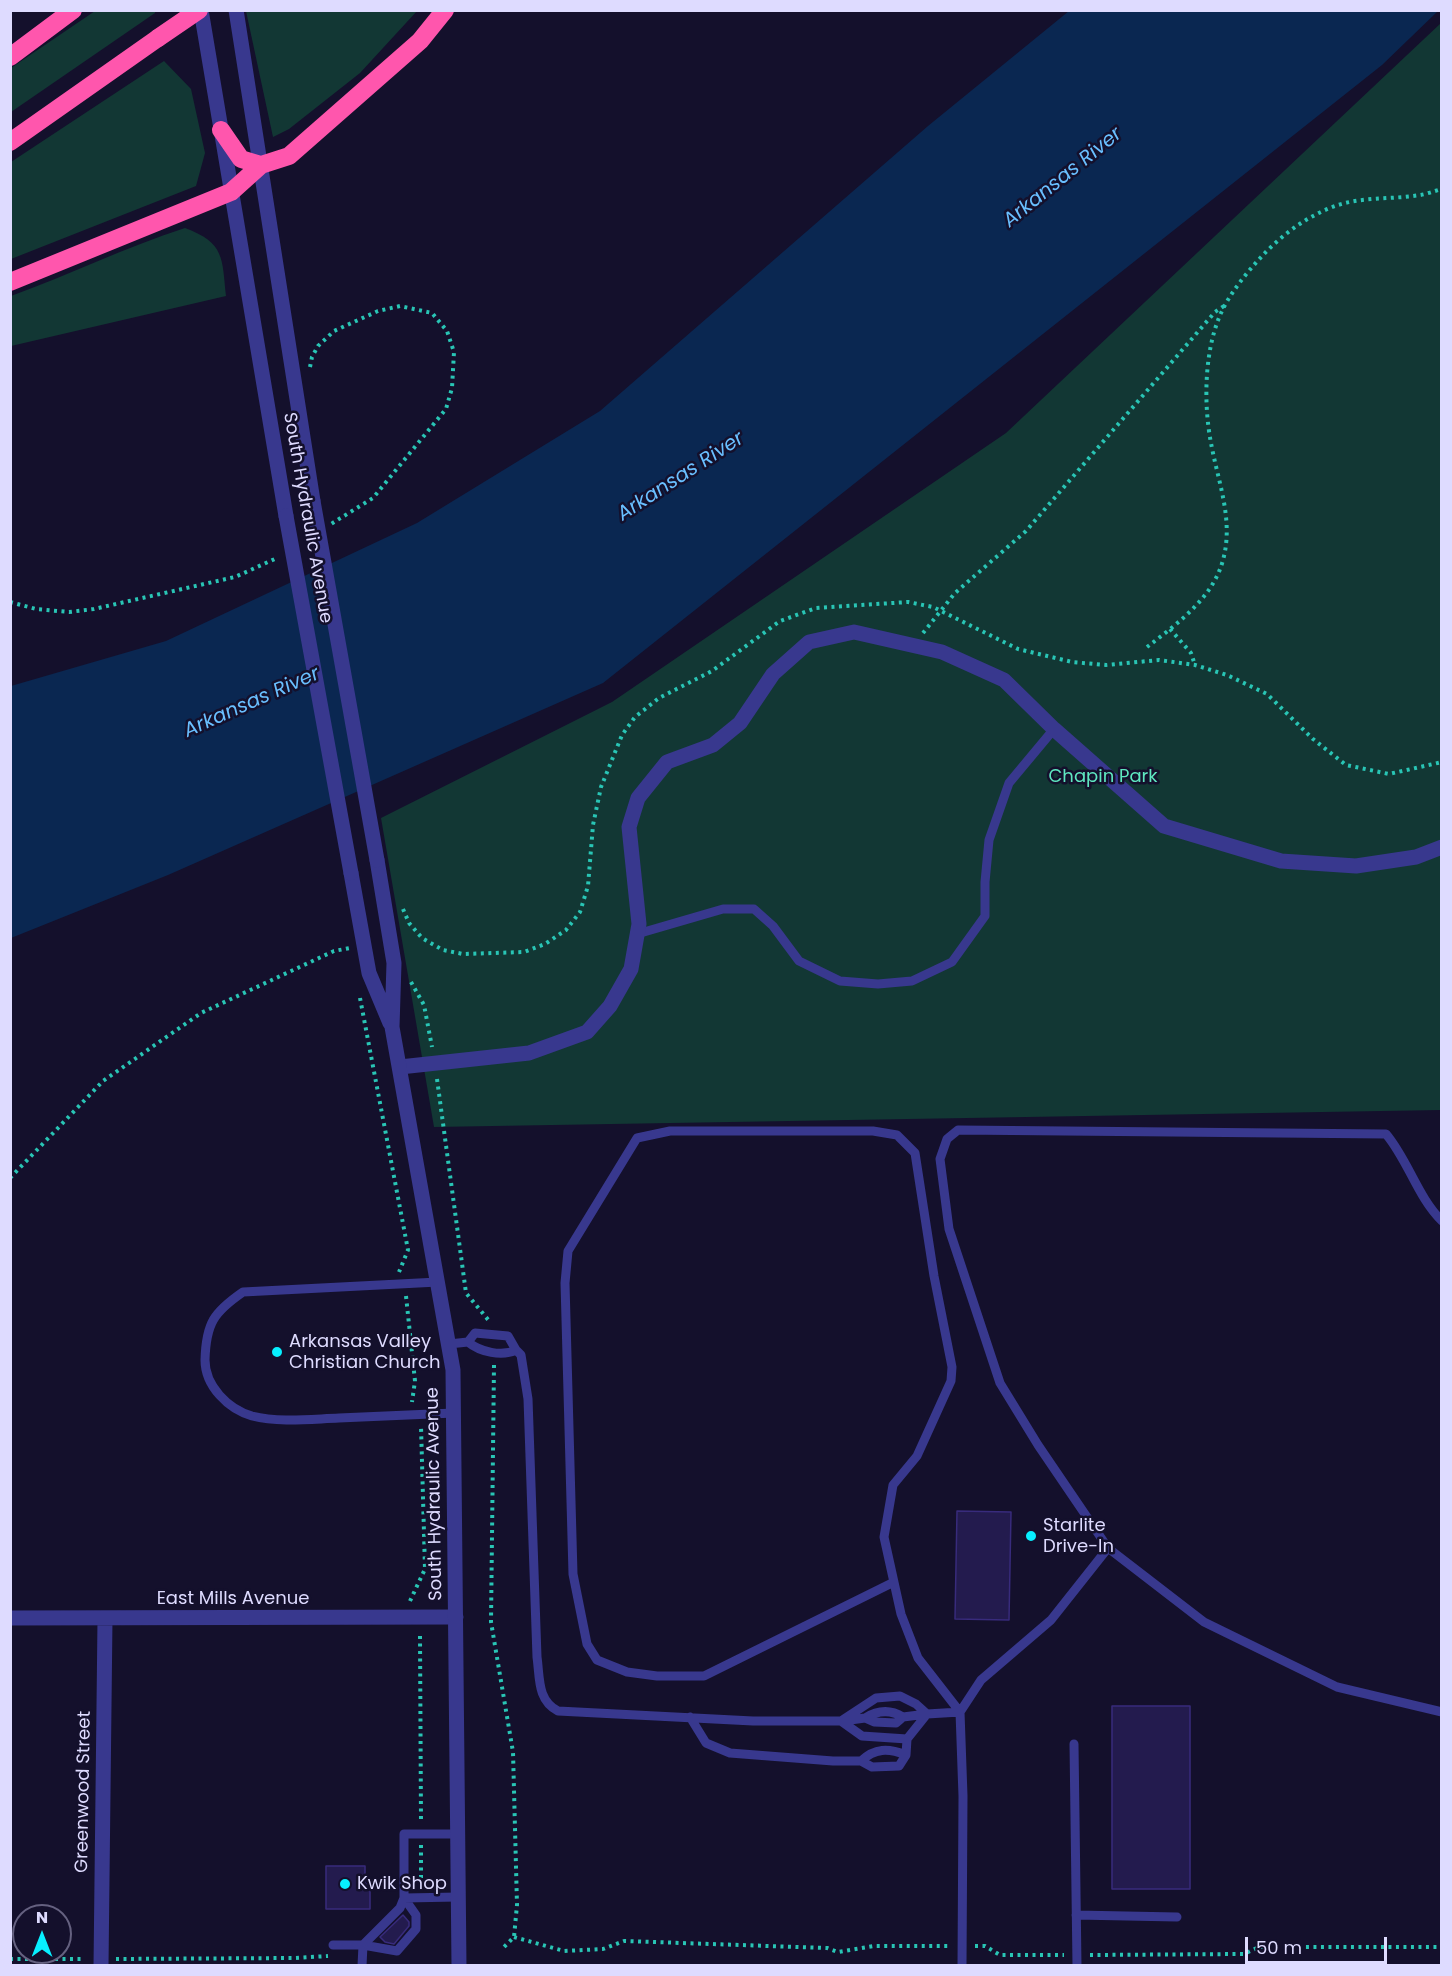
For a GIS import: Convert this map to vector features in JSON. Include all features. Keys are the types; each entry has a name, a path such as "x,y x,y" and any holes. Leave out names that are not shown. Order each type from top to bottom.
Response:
{"highway":[{"path":"10,57 73,10"},
{"path":"10,142 200,10"},
{"path":"10,282 231,192 261,165 290,156 420,41 445,10"},
{"path":"221,130 241,159 261,165"}],"street":[{"name":"South Hydraulic Avenue","path":"200,10 286,516 351,873 357,947 392,1027 453,1370 459,1965"},
{"name":"South Hydraulic Avenue","path":"236,10 313,501 394,963 392,1027"},
{"path":"400,1067 529,1053 586,1032 610,1006 631,969 639,924 629,827 638,798 666,762 713,745 740,723 773,674 809,642 854,632 942,652 1004,680 1054,729 1164,826 1281,861 1356,866 1416,856 1442,847"},
{"name":"East Mills Avenue","path":"10,1618 456,1617"},
{"name":"Greenwood Street","path":"101,1962 105,1619"}],"lane":[{"path":"637,934 723,909 754,909 773,926 799,961 840,981 878,984 912,981 942,967 952,962 985,916 989,840 1009,783 1054,729"},
{"path":"1442,1221 1424,1195 1399,1150 1386,1134 958,1130 947,1139 940,1159 949,1229 1000,1383 1038,1445 1108,1548 1204,1622 1337,1687 1442,1712"},
{"path":"894,1582 704,1676 657,1676 627,1672 597,1660 587,1644 573,1574 565,1294 568,1251 638,1138 670,1131 873,1131 897,1135 915,1152 934,1276 952,1366 951,1381 917,1456 893,1485 884,1537 894,1582 901,1614 918,1658 960,1712"},
{"path":"438,1282 243,1292 221,1307 208,1331 205,1363 212,1387 229,1404 251,1415 286,1420 454,1413"},
{"path":"468,1342 476,1332 508,1336 521,1354 528,1399 537,1657 542,1696 548,1706 558,1711 841,1721 865,1718 874,1722 896,1723 903,1717 960,1712"},
{"path":"449,1344 468,1342 477,1349 507,1354 516,1350"},
{"path":"962,1965 963,1797 960,1712 981,1680 1051,1620 1108,1548"},
{"path":"841,1721 876,1698 900,1696 916,1704 927,1714"},
{"path":"690,1717 706,1743 730,1753 861,1761 872,1767 899,1766 906,1755 907,1739 927,1714"},
{"path":"841,1721 862,1736 907,1739"},
{"path":"1074,1744 1077,1965"},
{"path":"861,1761 870,1752 894,1750 906,1755"},
{"path":"362,1955 400,1908 404,1898 404,1834 458,1834"},
{"path":"404,1898 458,1897"},
{"path":"333,1945 362,1955 397,1951 416,1929 416,1915 404,1898"},
{"path":"1076,1915 1178,1917"}],"path":[{"path":"1147,647 1196,605 1211,588 1223,561 1226,544 1226,512 1210,441 1207,380 1210,352 1224,306 1247,272 1270,247 1307,219 1331,207 1371,199 1420,195 1442,189"},
{"path":"914,645 955,593 1026,531 1215,312 1224,306"},
{"path":"404,927 400,903 409,923 422,938 443,950 463,954 524,952 545,944 566,930 580,912 588,886 593,825 601,787 622,735 635,717 659,698 712,671 780,621 816,608 908,602 940,610 1018,650 1072,662 1106,665 1159,660 1195,665 1227,675 1268,694 1313,739 1346,765 1389,774 1442,762"},
{"path":"1170,629 1191,653 1195,665"},
{"path":"348,938 357,947"},
{"path":"10,1178 103,1081 201,1012 334,951 357,947"},
{"path":"410,973 412,984 424,1005 432,1047"},
{"path":"359,995 408,1250 399,1272 407,1299 415,1381 412,1402 421,1425 425,1569 410,1600 412,1607"},
{"path":"436,1073 466,1293 490,1320 491,1333"},
{"path":"493,1351 491,1623 513,1752 517,1905 514,1937 504,1947"},
{"path":"420,1636 421,1898"},
{"path":"10,1959 101,1962 295,1959 362,1955"}],"green space":[{"path":"155,10 155,13 11,112 11,68 95,11"},
{"path":"246,10 417,11 360,73 289,129 273,137"},
{"name":"Chapin Park","path":"1441,23 1441,1110 434,1127 381,818 612,702 1006,433"},
{"path":"164,61 191,89 205,153 196,186 11,259 11,162"},
{"path":"185,228 208,240 219,253 224,271 226,296 11,346 11,296"}],"water":[{"name":"Arkansas River","path":"1069,11 1438,11 1382,65 603,683 168,875 11,938 11,686 166,641 417,523 600,411 928,126"}],"building":[{"path":"957,1511 1011,1512 1009,1620 955,1619"},
{"path":"1112,1706 1190,1706 1190,1889 1112,1889"},
{"name":"Kwik Shop","path":"326,1866 365,1866 365,1884 370,1884 370,1909 326,1909"},
{"path":"403,1915 409,1922 409,1926 394,1944 385,1942 380,1937"}],"place":[{"name":"Arkansas Valley Christian Church","path":"277,1352"},
{"name":"Starlite Drive-In","path":"1031,1536"},
{"name":"Kwik Shop","path":"345,1884"}]}
